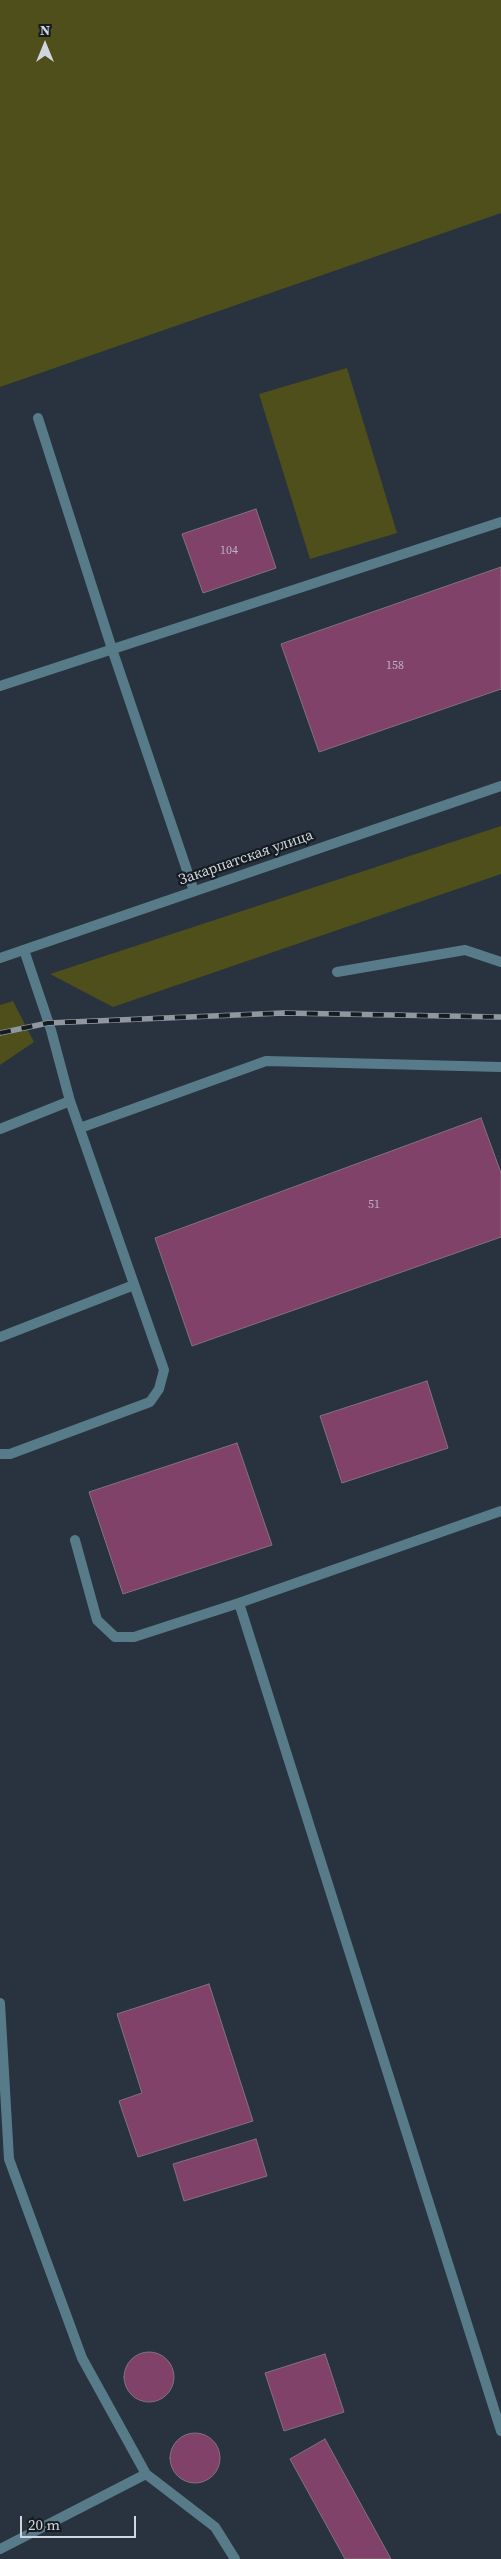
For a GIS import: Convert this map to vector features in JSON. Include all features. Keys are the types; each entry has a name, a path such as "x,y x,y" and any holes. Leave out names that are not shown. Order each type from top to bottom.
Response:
{"street":[{"path":"38,418 112,649 194,891"},
{"path":"0,686 501,522"},
{"name":"Закарпатская улица","path":"0,958 501,786"},
{"path":"0,1454 10,1454 150,1402 159,1389 164,1370 70,1101 51,1030 24,950"},
{"path":"337,972 466,950 501,962"},
{"path":"80,1128 266,1061 501,1067"},
{"path":"0,1129 70,1101"},
{"path":"0,1336 134,1285"},
{"path":"75,1540 97,1620 115,1637 134,1637 239,1603 501,1511"},
{"path":"239,1603 501,2431"},
{"path":"0,2003 10,2159 82,2358 146,2474 215,2527 234,2559"},
{"path":"0,2549 146,2474"}],"shaded area":[{"path":"0,0 501,0 501,213 0,387"},
{"path":"347,368 397,533 310,559 259,394"},
{"path":"501,826 501,874 113,1007 50,974"},
{"path":"13,1001 34,1042 0,1065 0,1005"}],"building":[{"path":"256,509 276,568 203,593 182,534"},
{"path":"501,567 501,689 319,752 281,644"},
{"path":"481,1118 501,1173 501,1237 192,1346 155,1238"},
{"path":"427,1381 448,1448 342,1483 320,1416"},
{"path":"237,1443 272,1545 123,1594 89,1492"},
{"path":"209,1984 253,2121 138,2157 119,2101 142,2093 117,2014"},
{"path":"256,2139 267,2176 184,2201 173,2164"},
{"path":"149,2352 167,2359 174,2377 167,2395 149,2402 131,2395 124,2377 131,2359"},
{"path":"325,2354 344,2412 284,2431 265,2373"},
{"path":"195,2433 213,2440 220,2458 213,2476 195,2483 177,2476 170,2458 177,2440"},
{"path":"325,2439 391,2559 345,2559 290,2459"}],"railway":[{"path":"0,1033 48,1023 283,1013 501,1017"}]}
